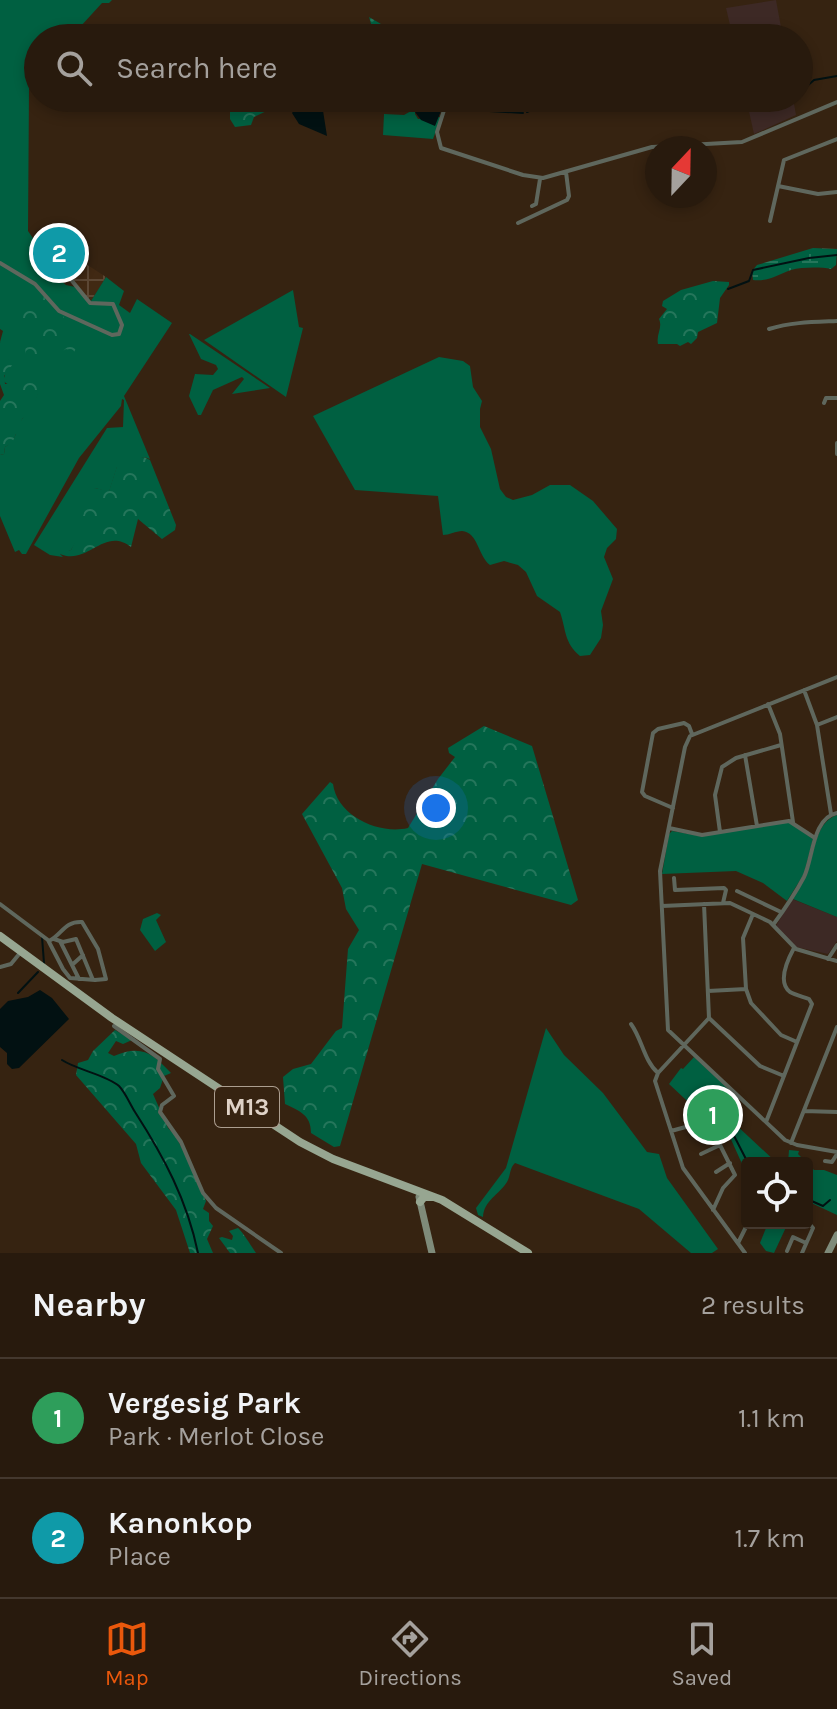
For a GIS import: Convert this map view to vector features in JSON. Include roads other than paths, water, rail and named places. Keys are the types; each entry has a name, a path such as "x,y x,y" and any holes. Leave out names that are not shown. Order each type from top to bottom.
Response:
{"main road":[{"name":"M13","path":"0,936 308,1147 438,1198 528,1253"},
{"path":"418,1190 432,1253"},
{"path":"420,1202 426,1196 438,1198"},
{"path":"828,1253 837,1235"}],"street":[{"path":"444,112 437,134 441,148 540,179 652,147 742,142 837,102"},
{"path":"770,221 786,159 837,139"},
{"path":"518,223 567,200 566,172"},
{"path":"532,206 536,204 540,179"},
{"path":"778,186 818,194 837,192"},
{"path":"0,263 35,284 63,314 112,335 119,334 122,325 113,304 89,302 68,276 61,259"},
{"path":"769,329 795,322 837,321"},
{"path":"837,443 837,454"},
{"path":"825,1161 832,1163 837,1153 791,1143 668,1030 660,871 685,747 692,734 837,677"},
{"path":"773,925 804,877 815,838 834,814 817,725 804,690"},
{"path":"768,704 779,730 793,823"},
{"path":"817,725 837,717"},
{"path":"673,808 642,792 653,733 684,723 692,734"},
{"path":"720,832 715,802 719,773 728,762 781,745"},
{"path":"745,755 757,826"},
{"path":"669,828 702,835 787,821 815,838"},
{"path":"674,878 676,890 724,888 723,903"},
{"path":"737,891 781,912"},
{"path":"662,906 723,903 773,925 794,948 837,961"},
{"path":"0,904 60,941 76,939 93,980"},
{"path":"704,904 709,1018 760,1066 784,1076"},
{"path":"753,914 743,938 746,989 755,1011 783,1036 797,1042"},
{"path":"83,923 98,949 107,975 105,979 67,981 54,938 68,924 83,923"},
{"path":"60,941 79,979"},
{"path":"828,959 837,945"},
{"path":"766,1122 811,1001 792,993 785,985 785,969 794,948"},
{"path":"0,967 13,962 21,952"},
{"path":"72,965 83,955"},
{"path":"708,991 746,989"},
{"path":"709,1018 658,1073 655,1081 683,1168 745,1253"},
{"path":"631,1024 642,1039 649,1065 658,1073"},
{"path":"114,1026 160,1059 158,1069 174,1096 162,1105 160,1112 181,1142 204,1194 221,1213 281,1253"},
{"path":"791,1143 837,1027"},
{"path":"804,1111 837,1112"},
{"path":"671,1131 693,1125"},
{"path":"701,1154 719,1144 735,1176 725,1187 713,1210"},
{"path":"716,1172 730,1163"},
{"path":"738,1243 745,1229"},
{"path":"802,1253 813,1229"},
{"path":"787,1251 794,1235 806,1243"}],"waterway":[{"path":"813,81 837,76"},
{"path":"506,112 523,113"},
{"path":"728,289 749,281 753,270 837,255"},
{"path":"42,937 44,963"},
{"path":"18,993 38,972"},
{"path":"62,1060 107,1079 123,1091 173,1180 188,1215 198,1253"},
{"path":"697,1123 730,1128 745,1157"},
{"path":"813,1202 823,1206 830,1200"}],"place":[{"name":"Kanonkop","path":"59,253"},
{"name":"Vergesig Park","path":"713,1115"}]}
